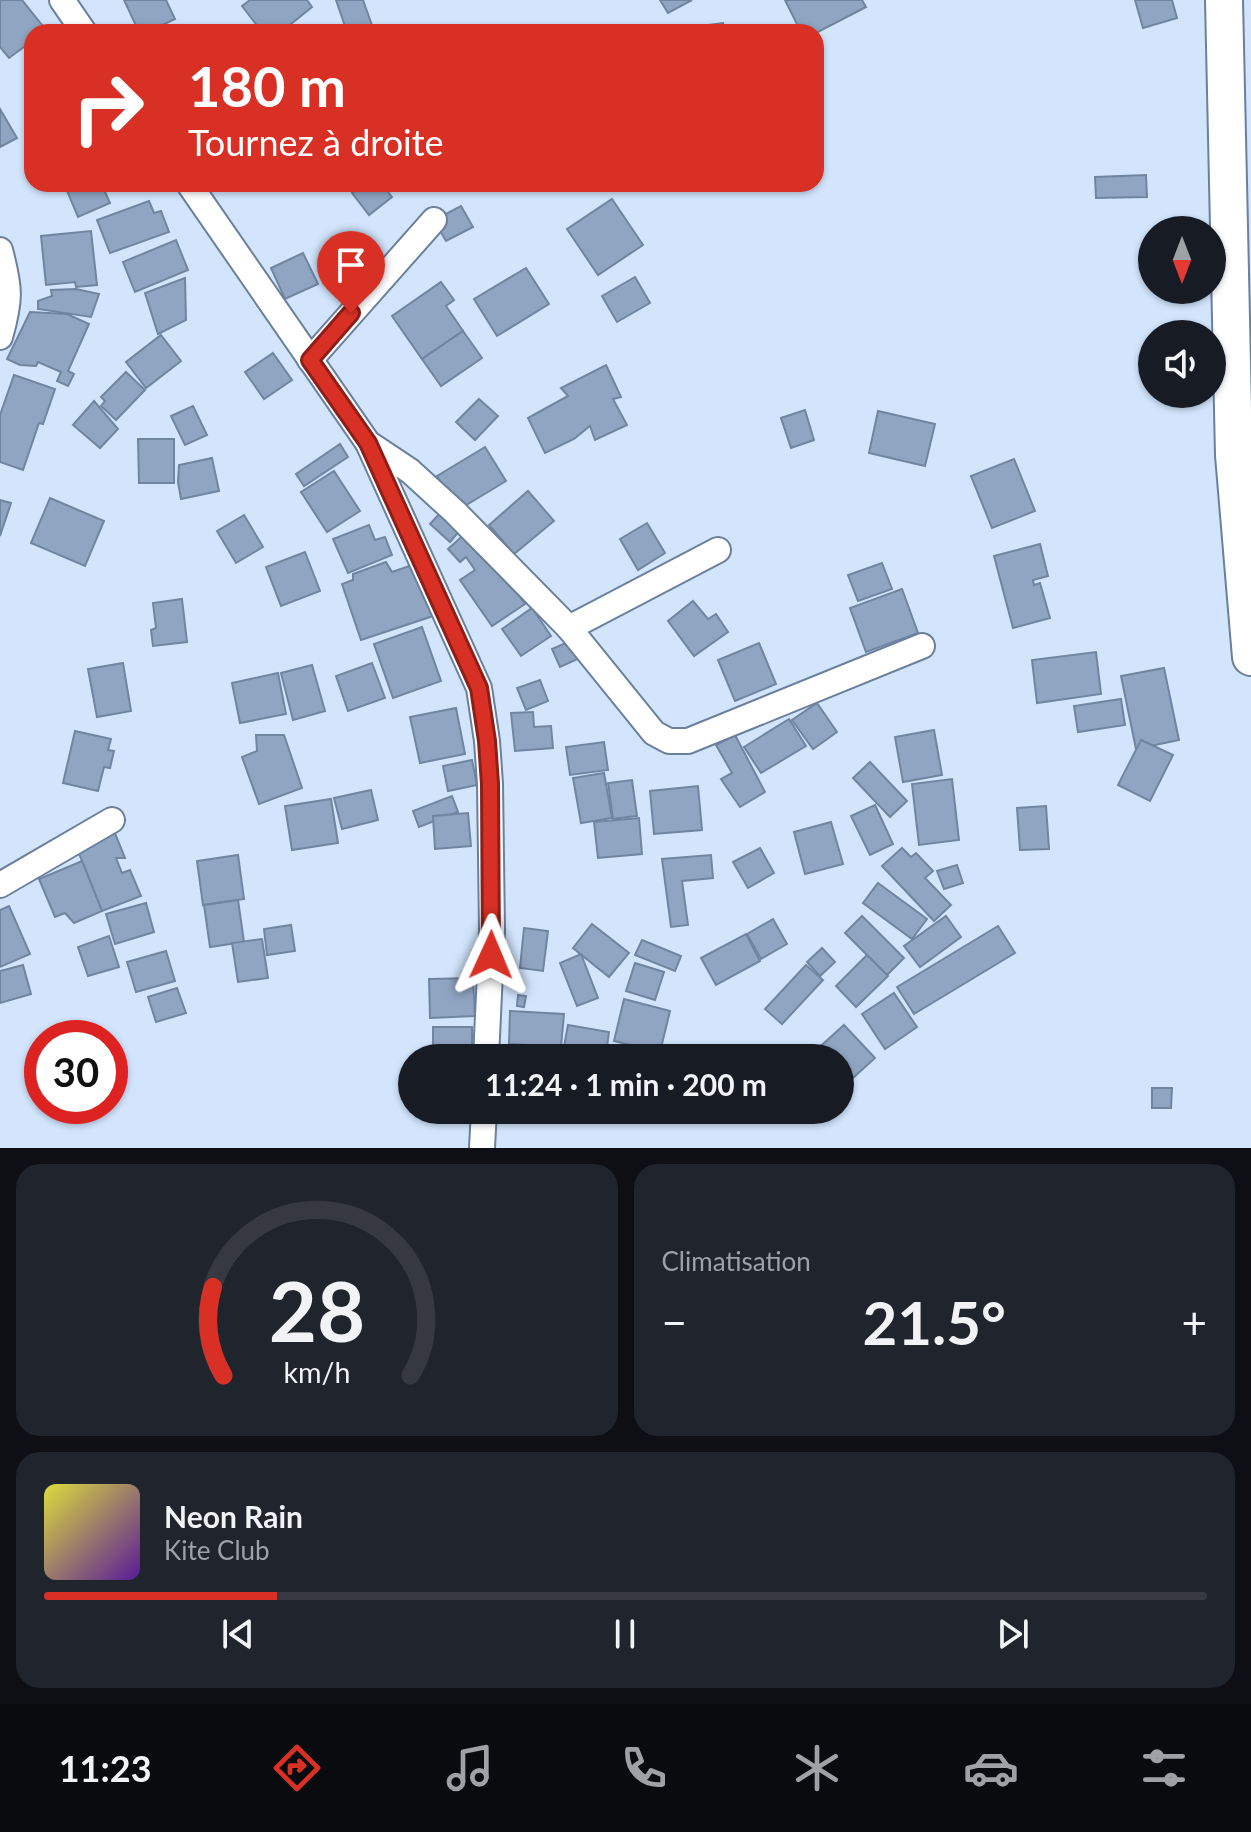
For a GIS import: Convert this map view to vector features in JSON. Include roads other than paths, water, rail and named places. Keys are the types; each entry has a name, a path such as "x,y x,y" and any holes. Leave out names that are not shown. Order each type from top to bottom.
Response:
{"highway":[{"path":"1224,0 1234,455 1251,657"}],"street":[{"path":"62,0 78,24"},
{"path":"194,192 368,443 479,688 490,784 492,930 487,1044"},
{"path":"310,360 434,220"},
{"path":"0,250 10,302 0,337"},
{"path":"368,443 410,471 455,512 569,628 654,733 669,741 688,741 922,646"},
{"path":"569,628 718,550"},
{"path":"0,885 112,820"},
{"path":"482,1148 483,1124"}]}
